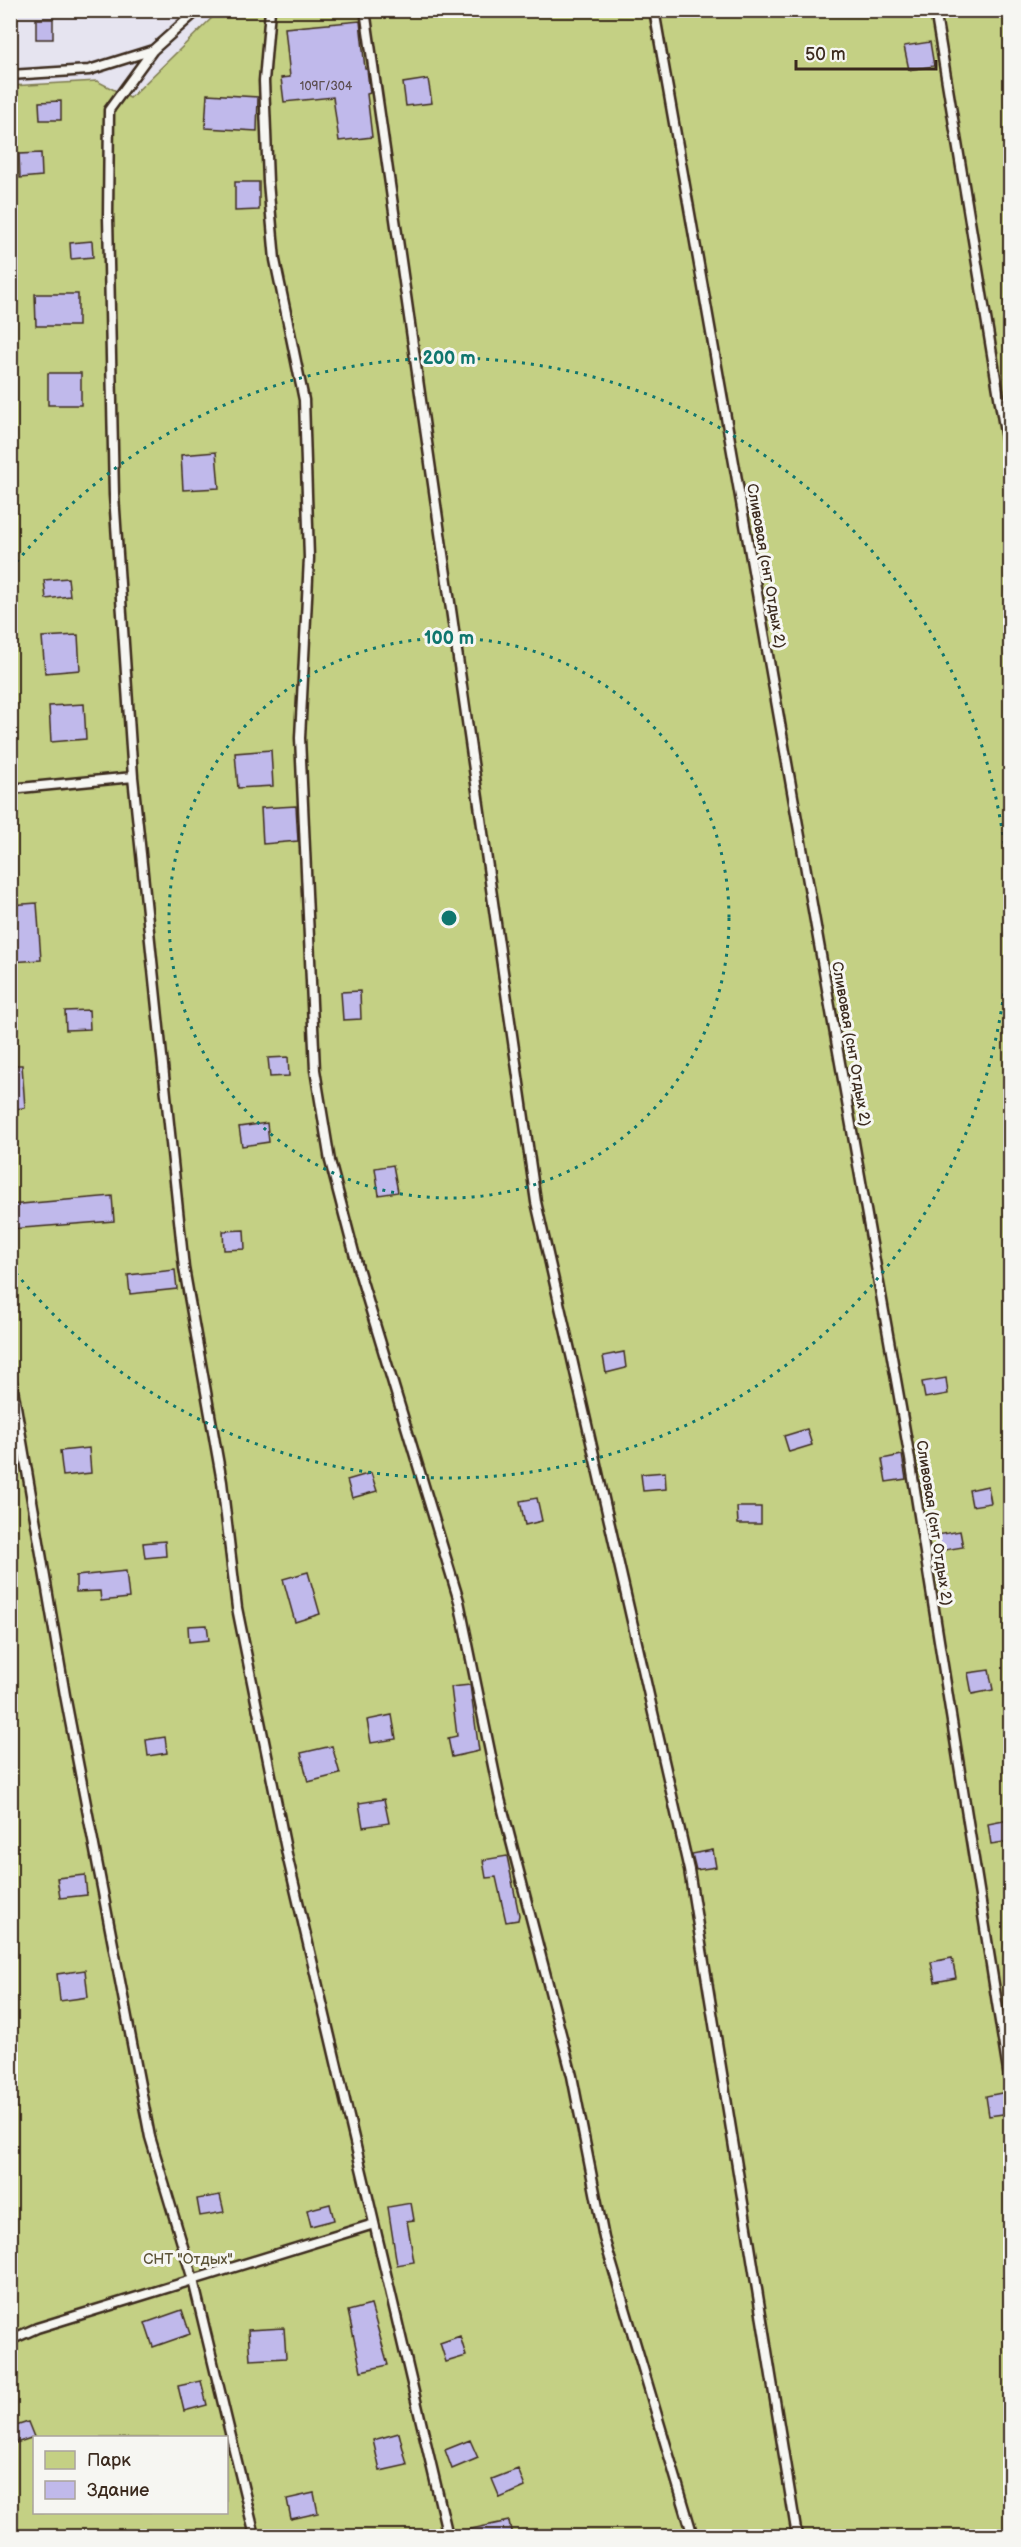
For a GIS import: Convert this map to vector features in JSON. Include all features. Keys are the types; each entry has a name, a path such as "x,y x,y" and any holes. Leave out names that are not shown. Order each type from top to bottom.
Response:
{"lane":[{"path":"198,10 153,50 109,110 107,154 114,495 133,777 184,1268 222,1482 237,1608 288,1859 448,2536"},
{"path":"270,10 264,81 268,182 275,260 304,400 309,558 300,738 317,1082 330,1161 358,1268 459,1601 499,1795 572,2076 604,2238 693,2536"},
{"path":"365,10 536,1202 689,1870 796,2536"},
{"name":"Сливовая (снт Отдых 2)","path":"654,10 908,1448 1011,2084"},
{"path":"935,10 1011,463"},
{"path":"10,75 89,70 153,50"},
{"path":"10,789 133,777"},
{"path":"10,1371 65,1695 150,2137 193,2280 255,2536"},
{"path":"10,2340 37,2328 374,2224"}],"green space":[{"name":"СНТ \"Отдых\"","path":"219,11 1010,11 1010,2536 11,2536 11,86 97,81 130,98"}],"building":[{"path":"36,19 53,19 53,39 36,39"},
{"path":"360,21 370,93 367,94 372,137 339,141 333,97 284,102 281,78 290,77 285,28"},
{"path":"930,42 934,66 909,70 904,46"},
{"path":"428,79 432,103 406,106 403,83"},
{"path":"207,94 258,97 257,131 205,128"},
{"path":"61,101 61,120 40,120 39,102"},
{"path":"41,153 42,176 20,178 19,154"},
{"path":"235,182 259,182 259,210 235,211"},
{"path":"92,241 93,257 71,259 70,243"},
{"path":"35,294 78,294 78,326 36,326"},
{"path":"48,373 81,373 81,405 48,405"},
{"path":"216,452 219,488 183,490 181,455"},
{"path":"68,578 70,596 46,599 44,580"},
{"path":"78,635 80,670 45,673 42,637"},
{"path":"84,704 86,739 51,742 49,706"},
{"path":"271,750 273,786 238,788 235,753"},
{"path":"296,806 298,841 263,844 261,808"},
{"path":"37,903 41,960 10,962 10,905"},
{"path":"360,991 361,1019 343,1020 341,992"},
{"path":"89,1010 90,1029 66,1030 65,1011"},
{"path":"288,1057 289,1076 270,1077 268,1058"},
{"path":"10,1065 22,1065 25,1108 10,1109"},
{"path":"267,1123 269,1142 242,1146 239,1127"},
{"path":"393,1165 398,1192 379,1195 375,1168"},
{"path":"112,1196 114,1221 10,1229 10,1205"},
{"path":"244,1230 245,1249 224,1250 223,1231"},
{"path":"175,1270 177,1289 130,1294 128,1275"},
{"path":"624,1352 626,1368 606,1373 603,1356"},
{"path":"946,1378 948,1394 925,1398 922,1382"},
{"path":"807,1429 812,1445 789,1452 784,1436"},
{"path":"89,1448 91,1473 63,1476 60,1451"},
{"path":"902,1455 906,1479 886,1482 882,1459"},
{"path":"665,1472 666,1489 643,1491 641,1474"},
{"path":"371,1473 377,1491 352,1498 347,1480"},
{"path":"988,1486 991,1503 972,1506 969,1490"},
{"path":"537,1498 542,1521 525,1525 520,1501"},
{"path":"737,1507 761,1507 761,1524 738,1524"},
{"path":"960,1531 963,1547 939,1551 937,1535"},
{"path":"165,1541 166,1556 145,1558 143,1543"},
{"path":"126,1571 129,1598 101,1601 100,1591 76,1592 76,1576"},
{"path":"308,1572 320,1614 295,1622 283,1579"},
{"path":"207,1625 209,1640 189,1642 188,1626"},
{"path":"989,1670 993,1690 972,1694 968,1673"},
{"path":"470,1685 479,1751 452,1757 448,1738 457,1736 451,1687"},
{"path":"392,1715 396,1739 371,1743 367,1720"},
{"path":"165,1737 167,1753 148,1756 146,1740"},
{"path":"332,1746 340,1774 308,1782 301,1753"},
{"path":"384,1799 389,1823 363,1827 359,1803"},
{"path":"1009,1820 1011,1841 991,1844 988,1824"},
{"path":"713,1850 716,1867 696,1870 692,1854"},
{"path":"507,1856 519,1915 518,1920 506,1922 496,1877 486,1878 483,1860"},
{"path":"85,1875 87,1895 60,1898 57,1878"},
{"path":"952,1958 956,1978 935,1982 931,1962"},
{"path":"85,1970 88,1997 60,2001 57,1974"},
{"path":"1007,2092 1010,2113 989,2116 986,2096"},
{"path":"220,2195 224,2212 200,2216 197,2199"},
{"path":"411,2203 414,2220 407,2221 414,2262 397,2265 388,2207"},
{"path":"330,2204 334,2220 311,2226 307,2210"},
{"path":"371,2305 388,2365 361,2371 348,2311"},
{"path":"182,2310 190,2334 153,2347 145,2323"},
{"path":"284,2328 286,2358 250,2360 248,2330"},
{"path":"460,2336 466,2356 446,2362 440,2343"},
{"path":"201,2381 207,2405 184,2411 178,2386"},
{"path":"28,2422 34,2436 10,2445 10,2428"},
{"path":"399,2433 407,2465 380,2471 373,2440"},
{"path":"470,2440 478,2458 452,2469 445,2450"},
{"path":"518,2469 525,2487 500,2498 492,2479"},
{"path":"314,2493 318,2513 291,2519 287,2499"},
{"path":"509,2521 512,2536 466,2536 466,2530"}]}
